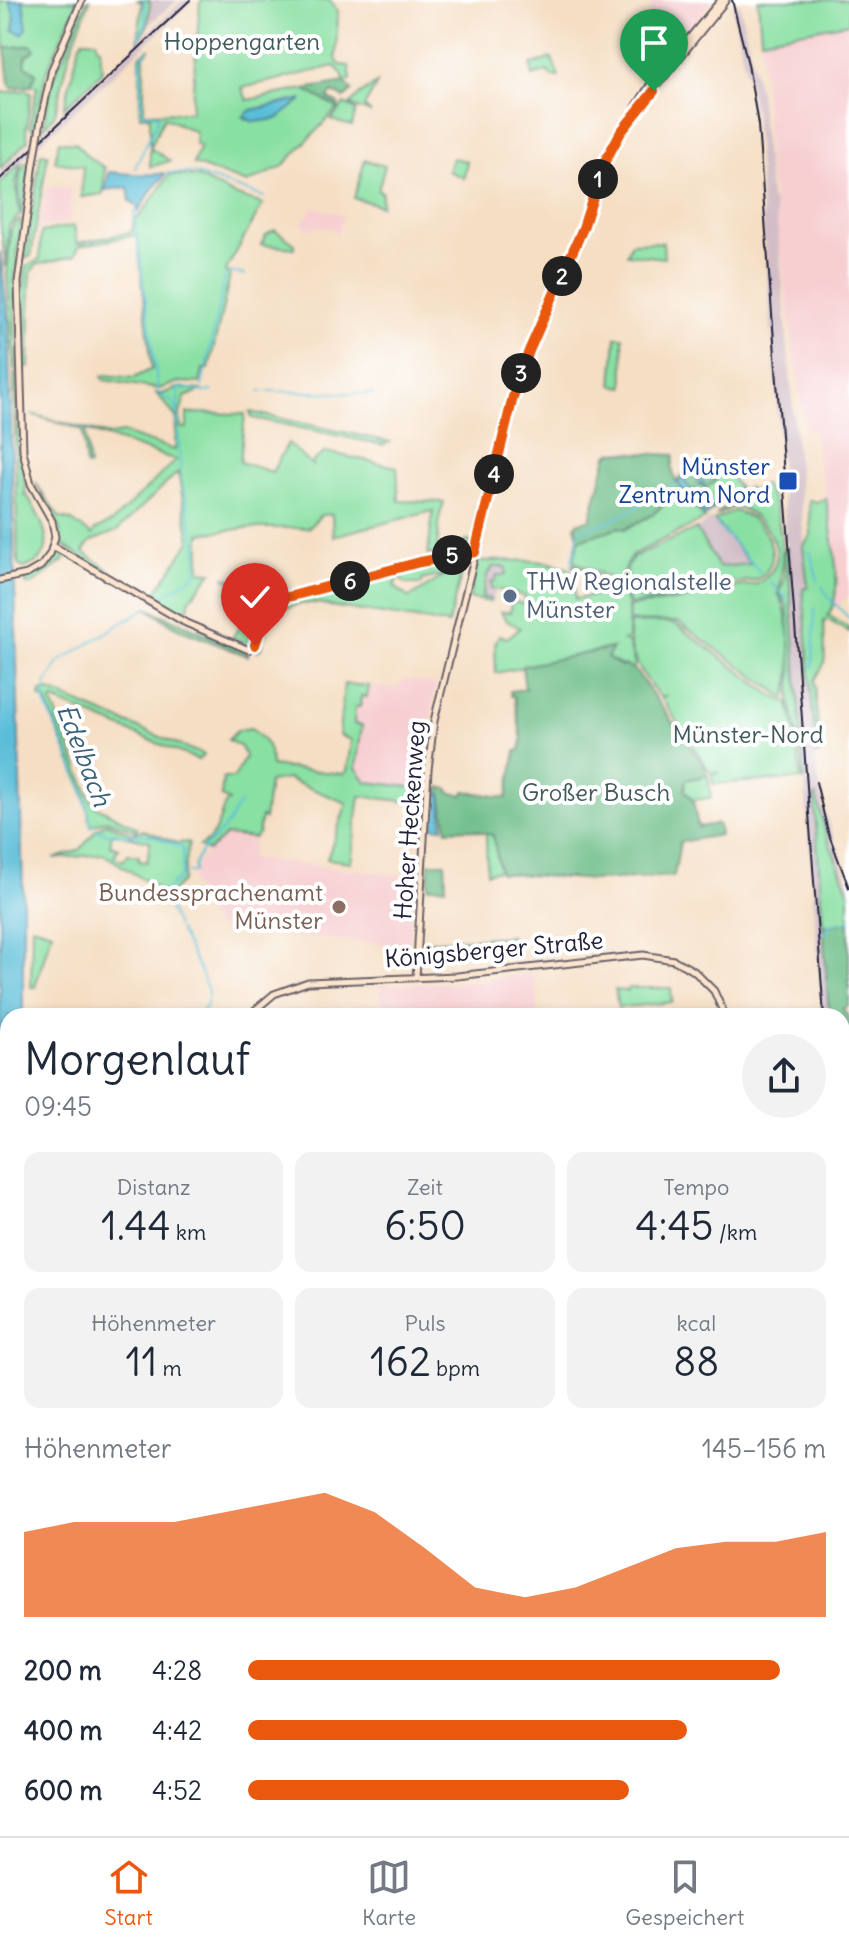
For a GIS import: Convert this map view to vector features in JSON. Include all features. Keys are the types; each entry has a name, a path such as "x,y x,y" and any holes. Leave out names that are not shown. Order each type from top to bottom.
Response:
{"street":[{"path":"0,580 41,566 53,546 53,525 31,484 23,451 18,282 34,163 52,69 82,0"},
{"name":"Hoher Heckenweg","path":"416,978 432,733 522,371 583,228 601,171 650,85 723,0"},
{"path":"53,546 186,623 249,650 255,645 266,611 277,600 420,562 475,552"},
{"name":"Königsberger Straße","path":"257,1008 269,997 298,984 457,976 649,955 674,960 698,974 714,991 721,1008"}],"shaded area":[{"path":"149,0 178,0 148,25"},
{"path":"183,0 193,0 0,181 0,172"},
{"path":"652,0 714,0 651,76 636,71 626,73 623,68 626,55 646,25"},
{"path":"739,2 759,92 770,197 778,232 808,587 803,589 814,752 823,805 849,883 849,892 814,796 828,1008 821,1008 787,542 783,540 785,532 774,362 754,110 732,9"},
{"path":"849,23 849,596 835,607 836,569 823,480 814,431 805,431 769,170 761,40"},
{"path":"47,186 71,188 70,222 39,228"},
{"path":"312,207 343,215 338,234 335,230 305,227 301,223"},
{"path":"714,520 752,564 719,567 696,529"},
{"path":"491,567 507,567 506,576 496,576 491,587 496,589 492,603 482,597"},
{"path":"405,679 436,684 420,788 367,782 356,768 363,726 353,724 355,706 361,696 369,696 370,686 395,689"},
{"name":"Bundessprachenamt Münster","path":"226,835 254,838 251,858 413,877 409,946 215,926 191,881 198,861"},
{"path":"534,973 538,1008 382,1006 379,985 472,982"}],"green space":[{"path":"78,0 46,73 34,131 30,126 37,86 31,86 36,73 25,66 26,56 34,49 31,45 5,48 0,1"},
{"path":"87,0 90,0 70,52 55,114 43,129 52,82"},
{"path":"136,0 150,2 148,25 138,41 142,2"},
{"name":"Hoppengarten","path":"330,0 338,11 336,59 340,65 349,66 351,80 345,82 335,66 242,88 247,100 304,89 338,108 282,167 247,183 193,164 200,146 195,145 196,132 164,117 150,148 150,116 140,116 140,56 150,48 144,56 144,113 191,112 200,2"},
{"path":"758,0 849,0 849,23 761,39"},
{"path":"96,40 100,47 102,72 64,108 80,43"},
{"path":"32,45 35,50 26,56 25,65 36,73 31,86 12,88 5,48"},
{"path":"552,58 559,77 551,76 548,71 533,76 531,65"},
{"path":"345,82 352,91 344,98 332,92 328,98 338,104 338,108 304,89"},
{"path":"378,82 364,107 371,113 350,105 359,95"},
{"path":"27,90 31,94 26,131 28,140 0,169 0,93"},
{"path":"344,104 356,110 352,126 331,120"},
{"path":"59,141 76,143 87,156 105,168 103,194 81,197 83,166 55,162"},
{"path":"150,148 170,161 150,167"},
{"path":"41,153 48,154 31,256 25,259"},
{"path":"452,158 467,161 464,178 448,171"},
{"path":"365,160 385,166 378,190 382,192 381,206 354,198"},
{"path":"21,163 16,183 20,215 9,226 6,267 0,221 0,183"},
{"path":"25,163 30,164 22,215 19,182"},
{"path":"170,174 198,177 234,195 263,204 225,272 230,275 209,369 203,369 200,383 179,382 159,389 104,380 102,377 134,378 152,369 137,235 79,246 75,256 36,265 31,273 30,286 29,367 24,366 23,292 26,267 40,259 41,232 74,226 77,243 132,232 134,220"},
{"path":"21,220 14,286 17,370 14,370 7,275 11,229"},
{"path":"275,230 295,244 295,248 261,245 266,235"},
{"path":"663,242 664,258 627,254 631,243"},
{"path":"616,337 623,337 624,387 612,385"},
{"path":"14,374 17,374 19,452 26,489 24,496 27,495 33,505 46,536 43,555 24,568 18,565"},
{"path":"177,388 202,390 185,397 180,414 181,428 187,428 187,413 245,414 240,462 272,472 288,443 313,466 313,461 326,452 397,467 399,501 444,502 437,551 456,548 470,541 468,548 428,555 433,511 333,536 332,514 321,515 308,528 246,528 200,534 200,571 212,572 190,599 185,618 152,598 190,541 178,472 117,531 90,542 83,552 109,570 112,576 59,543 60,528 35,482 59,517 72,521 92,535 95,530 112,522 176,460 85,430 89,466 86,466 82,430 31,414 109,435 123,433 175,450 176,417 156,393 163,394"},
{"path":"250,412 390,442 383,445 252,418"},
{"path":"613,452 674,455 672,469 676,482 689,469 701,462 708,468 724,464 713,474 716,480 706,488 699,485 691,492 684,481 692,473 702,483 698,477 702,463 689,470 678,483 688,495 680,490 652,515 625,529 619,527 579,540 575,526 590,520 607,456"},
{"path":"724,464 722,467 739,488 706,511 702,507 707,496 699,502 691,492 699,485 707,487 716,480 712,474"},
{"path":"763,484 775,508 781,537 782,568 778,594 789,630 791,662 785,698 678,622 629,621 629,607 695,596 630,605 613,586 572,566 574,564 642,599 757,584 774,567 777,558 768,531 752,515 739,508 716,515 748,487 752,491"},
{"path":"681,490 705,519 632,555 619,579 614,580 573,561 579,540 619,527 626,529 652,515"},
{"path":"826,498 836,576 836,591 828,615 849,628 849,632 826,619 824,622 825,662 815,680 819,754 816,755 803,589 808,587 803,547 811,534 809,500 817,502"},
{"path":"734,511 755,521 769,540 771,562 766,572 756,580 643,596 628,586 627,567 633,557 696,529 719,567 751,564 714,520"},
{"path":"787,548 805,780 803,781 801,750 790,700 792,673 787,606 780,594 785,576 784,551"},
{"path":"60,554 65,557 63,561 31,585 26,584 25,579 37,574"},
{"path":"457,556 466,557 448,624 315,603 300,604 270,615 261,649 257,651 267,614 277,606","holes":["401,572 401,580 407,584 422,584 422,580 447,574 409,598 394,586"]},
{"path":"478,561 557,564 575,574 575,599 601,594 605,584 615,589 627,605 628,638 623,641 628,642 635,665 632,671 607,658 611,648 496,673 495,644 499,635 507,638 520,628 506,620 501,612 510,612 511,601 523,604 525,596 491,588 491,582 497,575 506,575 506,567 492,567 482,597 490,599 490,602 469,598"},
{"path":"223,577 268,600 252,645 232,638 259,597"},
{"path":"146,608 239,648 248,656 181,630"},
{"name":"Münster-Nord","path":"667,622 677,625 775,697 788,702 795,726 801,779 713,784 712,775 720,772 711,773 662,699 665,696 660,697 642,672 630,644 630,623"},
{"name":"Großer Busch","path":"613,648 607,658 635,670 705,767 707,775 686,780 685,791 693,800 698,827 718,824 720,835 680,842 674,876 595,880 500,873 493,835 469,829 447,830 440,787 449,789 450,793 464,795 465,791 507,798 516,751 520,750 522,740 514,696 510,691 525,689 522,666"},
{"path":"344,684 369,686 367,697 361,696 360,707 355,707 354,724 362,725 356,768 367,782 420,788 418,803 360,796 351,862 327,859 347,803 287,779 269,782 264,819 261,817 258,834 254,838 226,835 208,851 199,846 213,834 229,801 221,797 223,778 234,778 245,757 241,747 228,740 238,730 251,728 260,736 268,749 271,766 343,774 347,771 351,740 339,735"},
{"path":"47,690 204,755 198,760 54,700 52,702 91,800 95,806 138,828 136,831 107,820 91,826 83,789 45,699 40,698 41,692"},
{"path":"708,775 711,798 693,800 685,791 686,780"},
{"path":"816,796 826,834 849,893 849,922 823,926"},
{"path":"107,823 132,834 144,830 177,843 189,842 183,881 168,895 103,854 54,859 80,850 96,830","holes":["112,833 150,841 147,862 139,861 139,856 128,854 123,861 114,856 119,848 110,845"]},
{"path":"486,833 493,835 500,870 487,873"},
{"path":"429,863 445,863 446,887 428,887"},
{"path":"849,922 849,1005 844,1008 828,1008 823,926"},
{"path":"32,926 52,932 35,987 31,987"},
{"path":"511,936 512,943 424,950 424,942"},
{"path":"628,988 671,988 672,1002 618,1008 615,990 628,991"}],"water":[{"path":"9,0 23,0 27,29 22,34 13,30 15,16"},
{"path":"303,99 277,119 254,122 243,117 251,110"},
{"path":"109,172 167,173 138,212 137,206 130,201 128,187 105,190"},
{"path":"0,251 8,320 23,892 23,1008 0,1008"},
{"path":"702,463 707,470 699,477 706,487 692,473 684,481 699,501 711,494 702,506 706,511 741,488 705,516 678,483 689,470"},
{"path":"434,792 441,794 443,828 433,827"}],"waterway":[{"name":"Edelbach","path":"140,39 139,34 146,25 144,0"},
{"name":"Edelbach","path":"135,168 158,119 158,115 141,113 141,59 147,50"},
{"path":"165,173 194,173 264,197"},
{"name":"Edelbach","path":"138,211 134,213 158,390"},
{"path":"229,272 245,275"},
{"path":"202,386 225,277"},
{"path":"178,394 177,390 181,387 213,391"},
{"path":"259,391 265,391"},
{"path":"269,391 373,394"},
{"name":"Edelbach","path":"155,601 194,576 197,569 197,548 181,480 177,410 173,403 158,393"},
{"name":"Edelbach","path":"178,397 178,412"},
{"path":"580,530 617,518 674,484"},
{"path":"717,525 760,572"},
{"path":"572,561 579,533"},
{"path":"810,551 818,581"},
{"path":"770,582 778,590"},
{"path":"822,587 849,618"},
{"path":"781,593 787,599"},
{"name":"Edelbach","path":"92,827 82,789 44,700 46,684 59,662 149,606"},
{"path":"813,667 815,608"},
{"path":"188,872 194,872 201,852 226,826 240,804"},
{"name":"Edelbach","path":"95,829 111,835 151,835 183,848 182,876 162,893 177,926"},
{"path":"841,923 849,921"},
{"path":"823,933 828,932 829,925 838,923"},
{"name":"Edelbach","path":"179,930 199,969"},
{"name":"Edelbach","path":"200,970 208,997"},
{"name":"Edelbach","path":"205,1008 207,1000"}],"railway":[{"path":"0,179 190,0"},
{"path":"732,0 748,64 758,125 823,1008"},
{"path":"816,782 828,832 849,888"}],"place":[{"name":"Münster Zentrum Nord","path":"788,481"},
{"name":"THW Regionalstelle Münster","path":"510,596"},
{"name":"Bundessprachenamt Münster","path":"339,907"}],"route":[{"path":"255,645 266,611 277,600 420,562 475,552 513,397 529,351 583,228 604,163 621,132 654,91"}]}
